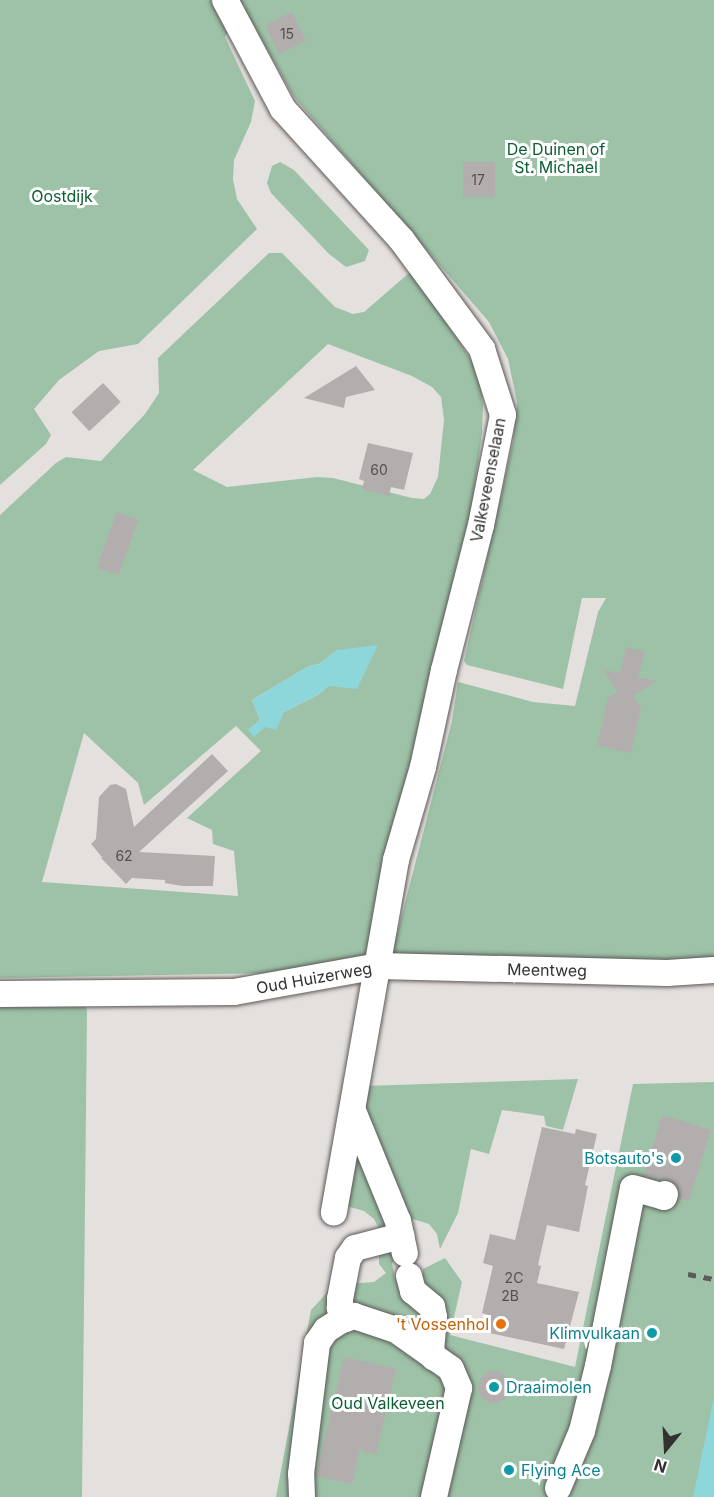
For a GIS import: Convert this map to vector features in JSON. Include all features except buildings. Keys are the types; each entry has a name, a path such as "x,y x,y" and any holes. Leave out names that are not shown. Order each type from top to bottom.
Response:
{"street":[{"name":"Valkeveenselaan","path":"225,0 283,109 401,239 482,349 503,415 482,525 444,670 423,767 396,860 379,966"},
{"name":"Meentweg","path":"379,966 667,973 714,970"},
{"name":"Oud Huizerweg","path":"0,994 234,992 379,966 334,1213"},
{"path":"353,1111 405,1255 413,1291 432,1307 434,1317 431,1348 434,1358"},
{"path":"558,1488 584,1420 633,1188 664,1197 665,1194"},
{"path":"346,1319 340,1308 340,1299 348,1258 354,1248 405,1255"},
{"path":"302,1497 301,1474 316,1343 326,1330 354,1316 396,1330 451,1369 459,1388 434,1497"}],"green space":[{"path":"0,0 714,0 714,965 389,965 452,721 458,682 533,702 575,706 598,612 606,598 582,598 563,689 467,665 464,661 513,442 517,402 508,359 489,322 294,97 245,10 244,4 225,37 255,101 251,122 234,160 233,179 237,199 257,229 138,344 99,351 59,380 34,409 51,435 46,444 0,485"},
{"path":"280,162 294,170 369,250 365,261 346,267 329,254 271,193 267,183 272,166"},
{"path":"269,253 282,253 335,307 353,314 364,312 409,273 421,282 479,373 483,405 482,433 471,515 427,686 365,969 0,978 0,515 56,463 66,457 101,461 145,414 159,393 158,358","holes":["328,344 412,376 432,387 441,397 444,420 438,477 430,494 424,499 412,498 333,478 317,477 227,487 193,470","337,650 328,686 318,695 284,712 265,727 248,730 260,720 252,700 309,666 319,664","236,726 261,751 187,818 212,830 213,844 234,851 238,896 42,882 84,733 138,783 144,805"]},
{"path":"0,1004 86,1007 87,1011 82,1497 0,1497"},
{"path":"578,1079 563,1130 546,1126 544,1116 502,1110 489,1154 471,1149 458,1213 440,1249 437,1234 429,1224 413,1219 398,1221 380,1230 374,1219 364,1211 350,1207 340,1209 363,1086"},
{"name":"Oud Valkeveen","path":"714,1082 714,1497 276,1497 311,1310 337,1282 348,1284 374,1282 386,1273 379,1264 379,1255 385,1249 399,1255 392,1263 395,1278 423,1274 423,1269 445,1258 462,1282 450,1335 575,1367 633,1084"}],"water":[{"path":"378,645 357,689 328,686 318,695 284,712 276,730 265,727 254,737 248,730 260,720 252,700 309,666 319,664 337,650"},
{"path":"714,1397 714,1497 693,1497"}],"railway":[{"path":"688,1274 714,1279"}],"place":[{"name":"Botsauto's","path":"676,1158"},
{"name":"'t Vossenhol","path":"501,1324"},
{"name":"Klimvulkaan","path":"652,1333"},
{"name":"Draaimolen","path":"494,1387"},
{"name":"Flying Ace","path":"509,1470"}],"park label":[{"name":"De Duinen of St. Michael","path":"556,158"},
{"name":"Oostdijk","path":"62,196"}]}
